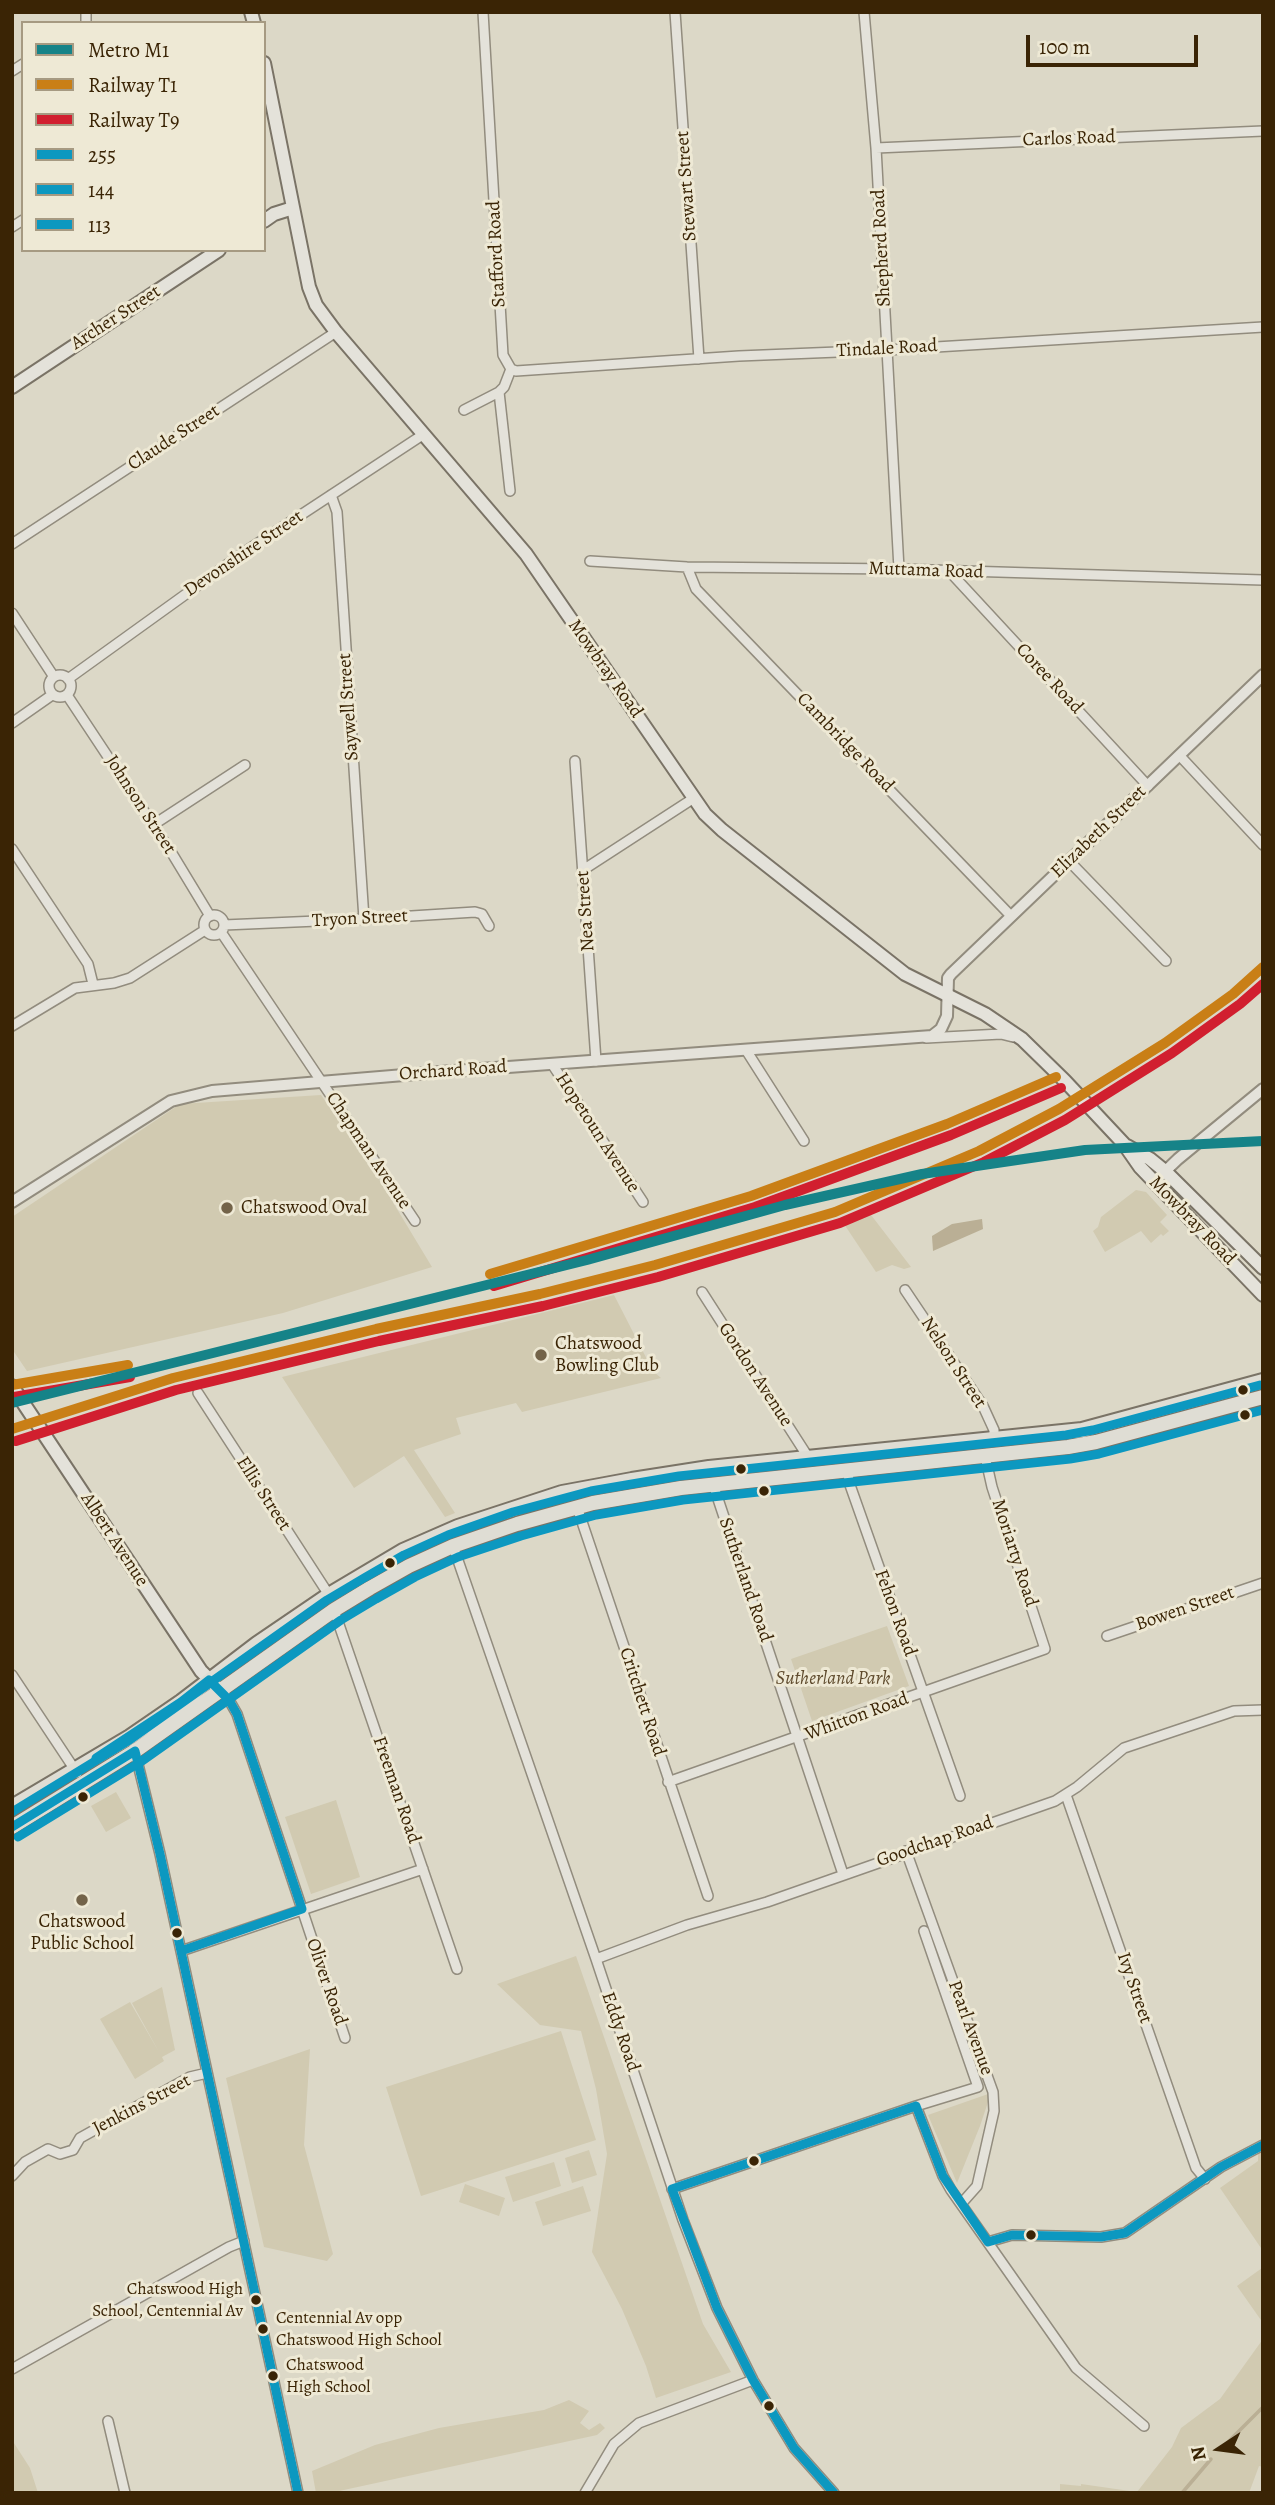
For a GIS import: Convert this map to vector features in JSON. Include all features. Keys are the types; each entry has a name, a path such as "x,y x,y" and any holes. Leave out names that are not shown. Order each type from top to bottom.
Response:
{"highway":[{"path":"12,1807 130,1737 328,1595 426,1539 562,1493 709,1468 1082,1430 1263,1381"},
{"path":"12,1827 135,1751 334,1610 409,1566 453,1546 517,1524 577,1507 713,1484 1096,1442 1263,1397"}],"main road":[{"name":"Mowbray Road","path":"266,74 312,296 336,332 526,554 705,814 916,981 985,1014 1027,1044 1124,1144 1154,1182 1263,1295"},
{"path":"266,220 293,208"},
{"name":"Archer Street","path":"12,387 216,252"},
{"name":"Mowbray Road","path":"1124,1144 1166,1172 1263,1268"},
{"name":"Albert Avenue","path":"12,1386 164,1616 209,1680 221,1691"}],"street":[{"name":"Stafford Road","path":"483,12 503,355 511,369"},
{"name":"Stewart Street","path":"675,12 699,359"},
{"name":"Shepherd Road","path":"864,12 876,148 899,569"},
{"name":"Carlos Road","path":"876,148 1263,131"},
{"name":"Tindale Road","path":"511,369 516,371 1263,327"},
{"name":"Claude Street","path":"12,544 336,332"},
{"path":"464,410 499,392 504,387 511,369"},
{"path":"499,392 510,491"},
{"name":"Devonshire Street","path":"68,678 243,553 424,434"},
{"name":"Saywell Street","path":"331,495 337,512 364,919"},
{"name":"Muttama Road","path":"590,561 687,566 899,569 1263,580"},
{"name":"Cambridge Road","path":"687,566 696,589 1011,916"},
{"name":"Coree Road","path":"950,572 1148,786"},
{"path":"12,613 54,677"},
{"path":"62,675 68,678 71,685 67,695 60,698 52,695 49,685 54,677 62,675"},
{"name":"Elizabeth Street","path":"948,995 948,978 951,974 1263,675"},
{"path":"12,723 52,695"},
{"name":"Johnson Street","path":"67,695 210,916"},
{"path":"1180,756 1263,845"},
{"name":"Nea Street","path":"575,761 596,1062"},
{"path":"153,825 245,765"},
{"path":"583,870 694,798"},
{"path":"12,849 88,964 93,984"},
{"path":"1069,861 1166,961"},
{"name":"Tryon Street","path":"222,928 475,912 482,914 489,926"},
{"path":"205,930 205,922 210,916 220,918 222,928 321,1082"},
{"path":"205,930 214,935 222,928"},
{"path":"12,1026 66,992 130,978 205,930"},
{"path":"925,1038 937,1033 945,1024 948,995"},
{"name":"Orchard Road","path":"12,1202 172,1101 212,1091 925,1038 1001,1034 1027,1044"},
{"path":"747,1050 804,1141"},
{"name":"Hopetoun Avenue","path":"552,1064 642,1202"},
{"name":"Chapman Avenue","path":"321,1082 415,1221"},
{"path":"1154,1182 1263,1089"},
{"name":"Nelson Street","path":"905,1290 983,1406 994,1430 994,1438"},
{"name":"Gordon Avenue","path":"702,1293 808,1457"},
{"name":"Ellis Street","path":"198,1393 328,1595"},
{"name":"Moriarty Road","path":"985,1456 992,1487 1045,1649"},
{"name":"Fehon Road","path":"847,1469 850,1485 960,1796"},
{"name":"Sutherland Road","path":"713,1484 843,1874"},
{"name":"Critchett Road","path":"577,1507 708,1896"},
{"name":"Eddy Road","path":"453,1546 596,1959 672,2189 717,2308 753,2381 794,2448 834,2493"},
{"name":"Bowen Street","path":"1107,1636 1263,1583"},
{"name":"Freeman Road","path":"334,1610 457,1969"},
{"name":"Whitton Road","path":"668,1782 1045,1649"},
{"path":"12,1675 83,1784"},
{"name":"Oliver Road","path":"221,1691 237,1714 345,2038"},
{"name":"Goodchap Road","path":"596,1959 687,1925 767,1902 906,1851 1055,1801 1124,1748 1234,1711 1263,1710"},
{"path":"130,1737 181,1951 298,2493"},
{"name":"Ivy Street","path":"1066,1795 1196,2168 1205,2179"},
{"name":"Pearl Avenue","path":"906,1851 993,2092 995,2111 977,2186 961,2204"},
{"path":"181,1951 422,1869"},
{"name":"Pearl Avenue","path":"916,2106 978,2087 924,1931"},
{"name":"Jenkins Street","path":"12,2176 25,2161 48,2149 60,2154 73,2150 80,2138 190,2077 207,2073"},
{"path":"672,2189 916,2106 943,2176 1076,2368 1144,2426"},
{"path":"988,2242 1012,2235 1101,2237 1125,2233 1221,2167 1263,2145"},
{"path":"12,2369 244,2241"},
{"path":"586,2493 614,2444 639,2423 753,2381"},
{"path":"108,2421 125,2493"}],"green space":[{"path":"321,1095 368,1161 432,1267 283,1313 27,1371 12,1349 12,1217 180,1104"},
{"path":"1136,1190 1146,1192 1167,1215 1160,1222 1169,1231 1151,1243 1141,1231 1105,1252 1093,1231 1098,1227 1101,1217"},
{"path":"868,1211 911,1267 904,1269 892,1265 876,1272 842,1221"},
{"path":"614,1295 653,1371 661,1378 522,1412 516,1403 456,1418 461,1434 414,1450 455,1513 445,1517 404,1456 354,1488 282,1377"},
{"name":"Sutherland Park","path":"887,1626 909,1686 812,1721 791,1659"},
{"path":"116,1792 131,1818 106,1832 91,1806"},
{"path":"336,1800 360,1877 311,1894 285,1817"},
{"path":"576,1956 703,2324 731,2372 656,2398 622,2309 592,2252 607,2154 596,2089 581,2031 540,2025 497,1984"},
{"path":"162,1987 175,2050 162,2057 164,2061 135,2079 100,2019 130,2002 159,2052 132,2003"},
{"path":"561,2031 596,2140 421,2196 386,2087"},
{"path":"310,2049 304,2145 333,2254 327,2261 264,2247 226,2078"},
{"path":"991,2093 980,2126 957,2183 928,2115"},
{"path":"589,2150 597,2175 572,2183 565,2158"},
{"path":"1258,2152 1263,2153 1263,2323 1237,2286 1262,2268 1261,2248 1220,2188 1258,2161"},
{"path":"554,2162 561,2186 513,2202 505,2177"},
{"path":"465,2184 505,2198 499,2216 459,2202"},
{"path":"583,2186 591,2211 543,2226 535,2202"},
{"path":"1263,2339 1263,2467 1259,2466 1249,2493 1060,2493 1060,2484 1081,2484 1137,2492 1172,2447 1181,2428 1220,2399"},
{"path":"569,2400 589,2411 580,2423 589,2430 600,2423 605,2428 597,2435 330,2493 316,2493 312,2471 375,2445 439,2428 544,2410"},
{"path":"12,2440 30,2468 38,2493 12,2493"}],"shaded area":[{"path":"982,1219 983,1229 933,1251 932,1236 952,1224"}],"waterway":[{"path":"1224,2446 1263,2407"},
{"path":"1182,2493 1211,2459"}],"metro line":[{"name":"M1","path":"12,1403 587,1260 785,1205 922,1174 1085,1150 1263,1141"}],"rail line":[{"name":"T1","path":"12,1429 173,1378 376,1329 540,1294 655,1265 835,1212 979,1151 1059,1109 1165,1043 1233,994 1263,967"},
{"name":"T9","path":"16,1441 176,1390 379,1341 543,1306 658,1277 840,1223 984,1162 1065,1120 1172,1053 1263,984"},
{"name":"T1","path":"490,1274 751,1196 947,1124 1056,1077"},
{"name":"T9","path":"494,1286 755,1207 951,1135 1061,1088"},
{"name":"T1","path":"12,1385 128,1365"},
{"name":"T9","path":"14,1397 130,1377"}],"transit line":[{"name":"113","path":"12,1812 128,1741 327,1600 404,1555 448,1535 513,1512 591,1491 679,1476 1066,1435 1260,1385"},
{"name":"144","path":"18,1837 142,1761 341,1620 415,1577 458,1557 596,1515 683,1500 1070,1459 1099,1454 1263,1410"},
{"name":"255","path":"96,1758 181,1702 209,1680 229,1700 237,1714 302,1909 181,1951"},
{"name":"255","path":"12,1827 135,1751 160,1854 298,2493"},
{"name":"255","path":"916,2106 943,2176 988,2242"},
{"name":"255","path":"672,2189 916,2106"},
{"name":"255","path":"988,2242 1012,2235 1101,2237 1125,2233 1221,2167 1263,2145"},
{"name":"255","path":"672,2189 717,2308 753,2380 794,2448 834,2493"}],"place":[{"name":"Chatswood Oval","path":"227,1208"},
{"name":"Chatswood Bowling Club","path":"541,1355"},
{"name":"Chatswood Public School","path":"82,1900"},
{"name":"Chatswood High School, Centennial Av","path":"256,2300"},
{"name":"Centennial Av opp Chatswood High School","path":"263,2329"},
{"name":"Chatswood High School","path":"273,2376"}]}
